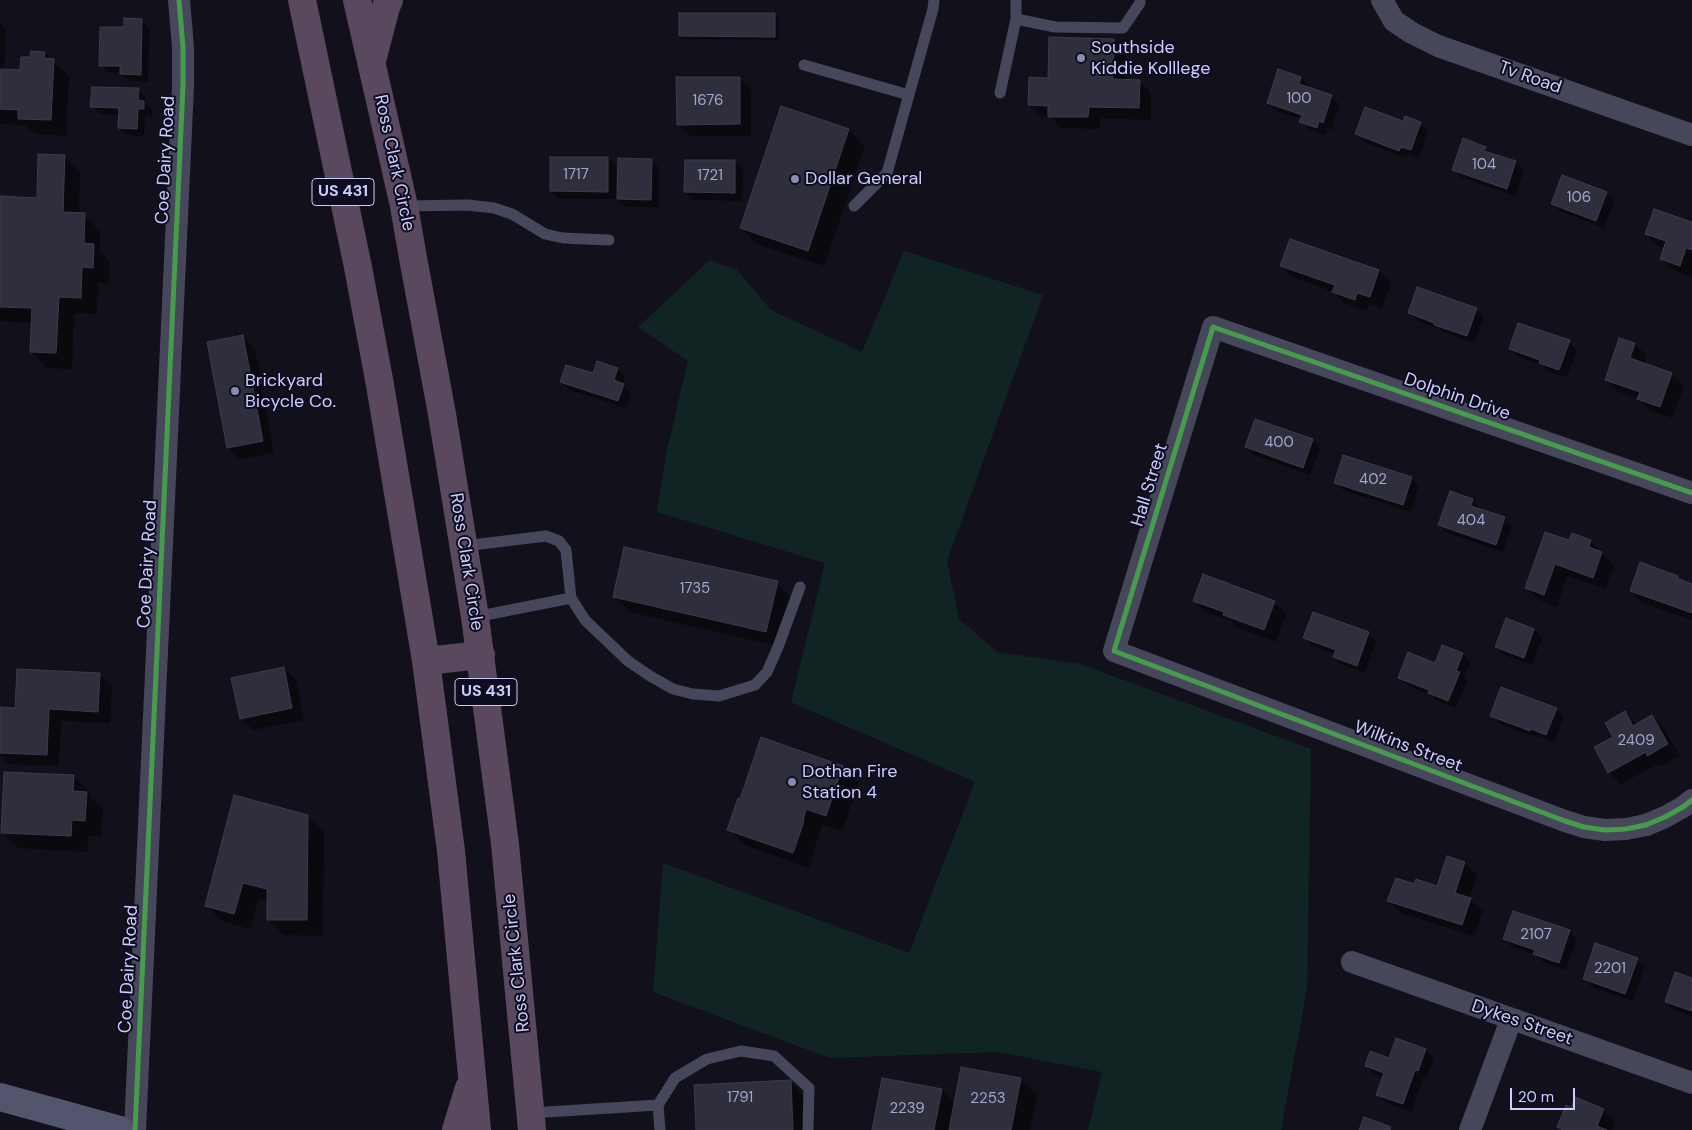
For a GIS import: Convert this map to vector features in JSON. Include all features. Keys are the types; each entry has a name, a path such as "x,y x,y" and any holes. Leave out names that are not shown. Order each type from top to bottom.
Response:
{"highway":[{"name":"US 431","path":"302,0 348,218 378,375 426,661 450,851 478,1130"},
{"name":"Ross Clark Circle","path":"357,0 404,206 464,546 481,655 505,844 532,1122"},
{"path":"372,61 389,0"},
{"path":"426,661 481,655"},
{"path":"456,1130 473,1078"}],"street":[{"name":"Coe Dairy Road","path":"135,1130 183,86 183,47 179,0"},
{"name":"Tv Road","path":"1382,0 1394,21 1412,33 1438,46 1692,135"},
{"name":"Dolphin Drive","path":"1213,327 1692,493"},
{"name":"Hall Street","path":"1114,651 1213,327"},
{"name":"Wilkins Street","path":"1114,651 1584,827 1605,830 1626,829 1646,825 1665,818 1692,800"},
{"name":"Dykes Street","path":"1352,962 1692,1083"},
{"path":"1470,1130 1511,1020"},
{"path":"0,1097 120,1130"}],"lane":[{"path":"854,206 887,174 934,0"},
{"path":"1000,93 1016,19 1016,0"},
{"path":"1016,19 1056,27 1123,28 1140,3 1140,0"},
{"path":"804,64 909,95"},
{"path":"404,206 468,205 494,208 512,214 545,234 563,238 609,240"},
{"path":"464,546 546,536 558,541 566,550 571,598 586,620 628,661 673,689 692,694 719,696 755,685 767,672 800,587"},
{"path":"475,617 571,598"},
{"path":"660,1130 658,1104 675,1078 707,1059 741,1051 774,1056 809,1088 808,1130"},
{"path":"532,1122 658,1104"}],"green space":[{"path":"904,251 1043,295 947,561 959,619 997,652 1080,664 1311,749 1307,989 1281,1130 1088,1130 1102,1072 998,1052 830,1058 653,992 663,863 909,953 975,782 791,702 825,563 657,512 666,454 688,361 638,327 710,260 737,270 771,310 862,352"}],"building":[{"path":"679,13 775,13 775,37 679,36"},
{"path":"124,18 142,19 141,75 120,74 120,66 99,66 100,27 124,27"},
{"name":"Southside Kiddie Kolllege","path":"1049,37 1114,39 1113,79 1140,80 1139,108 1089,107 1088,117 1048,117 1048,106 1028,105 1029,77 1048,78"},
{"path":"31,51 45,52 44,58 54,59 51,120 18,119 18,110 0,109 0,69 20,70 21,57 30,57"},
{"path":"1278,69 1301,77 1299,84 1332,95 1323,123 1319,121 1317,128 1299,122 1302,115 1267,103"},
{"path":"676,77 740,77 740,124 677,125"},
{"path":"92,87 139,88 138,100 144,101 144,109 138,109 137,129 118,128 119,108 90,107"},
{"name":"Dollar General","path":"781,106 849,129 808,251 740,228"},
{"path":"1365,107 1403,121 1405,116 1421,122 1411,150 1401,147 1399,151 1355,134"},
{"path":"1463,138 1486,147 1484,151 1516,161 1507,189 1452,170"},
{"path":"38,154 65,155 63,212 85,213 84,243 94,244 93,268 82,267 81,298 59,297 56,353 30,352 32,308 0,307 0,196 37,198"},
{"path":"550,157 608,157 608,192 550,191"},
{"path":"618,158 652,159 651,200 617,199"},
{"path":"685,160 735,160 735,193 684,192"},
{"path":"1562,175 1607,192 1596,221 1551,204"},
{"path":"1654,209 1692,222 1692,250 1686,248 1680,266 1660,259 1666,241 1645,234"},
{"path":"1290,239 1379,270 1370,297 1357,293 1355,300 1332,292 1335,285 1280,266"},
{"path":"1417,287 1477,308 1467,336 1434,325 1434,323 1408,313"},
{"path":"1518,323 1570,340 1559,370 1539,363 1540,360 1509,349"},
{"name":"Brickyard Bicycle Co.","path":"243,335 263,441 227,448 207,342"},
{"path":"1619,338 1635,343 1630,358 1672,373 1660,407 1637,399 1640,392 1605,380"},
{"path":"597,361 618,368 614,380 624,384 618,401 560,382 566,365 593,373"},
{"path":"1255,419 1313,439 1303,468 1245,447"},
{"path":"1343,455 1412,477 1403,505 1334,483"},
{"path":"1450,491 1473,499 1471,506 1505,517 1496,545 1438,525"},
{"path":"1545,532 1569,540 1572,533 1591,540 1589,547 1602,552 1593,578 1555,564 1544,595 1525,588"},
{"path":"624,547 778,581 766,632 613,597"},
{"path":"1640,562 1678,576 1677,578 1692,584 1692,613 1630,591"},
{"path":"1203,574 1275,601 1264,630 1223,615 1224,612 1193,601"},
{"path":"1313,612 1369,632 1357,666 1333,657 1336,650 1303,638"},
{"path":"1506,618 1534,629 1524,658 1495,647"},
{"path":"1442,645 1463,653 1456,671 1460,672 1448,701 1428,693 1429,690 1398,678 1408,652 1435,663"},
{"path":"284,667 292,708 240,719 231,678"},
{"path":"17,669 100,673 98,712 49,709 47,755 0,753 0,707 15,708"},
{"path":"1501,687 1557,708 1546,735 1490,716"},
{"path":"1625,711 1633,726 1652,715 1668,744 1647,756 1646,752 1608,773 1594,747 1613,737 1605,723"},
{"name":"Dothan Fire Station 4","path":"761,737 843,766 826,816 806,809 793,853 727,830 738,798 740,799"},
{"path":"4,772 74,775 73,791 87,792 85,821 72,820 71,836 1,833"},
{"path":"234,795 308,815 307,920 267,920 267,889 243,883 234,914 205,906"},
{"path":"1447,856 1465,862 1455,893 1471,898 1462,925 1387,901 1396,878 1414,884 1416,879 1437,886"},
{"path":"1513,911 1570,930 1559,963 1533,954 1535,950 1503,939"},
{"path":"1595,943 1638,958 1625,994 1583,979"},
{"path":"1675,972 1692,978 1692,1011 1665,1002"},
{"path":"1396,1038 1426,1049 1418,1071 1415,1070 1403,1104 1376,1095 1384,1073 1365,1066 1370,1051 1389,1058"},
{"path":"961,1067 1021,1078 1011,1130 949,1130"},
{"path":"882,1078 942,1089 934,1130 872,1130"},
{"path":"791,1080 793,1130 696,1130 694,1085"},
{"path":"1575,1097 1604,1109 1597,1126 1607,1130 1563,1130 1557,1127 1566,1105 1571,1108"},
{"path":"1364,1117 1391,1127 1390,1130 1359,1130"}],"cycle path":[{"path":"135,1130 183,86 183,47 179,0"},
{"path":"1692,493 1213,327 1114,651 1584,827 1605,830 1626,829 1646,825 1665,817 1692,800"}],"place":[{"name":"Southside Kiddie Kolllege","path":"1081,58"},
{"name":"Dollar General","path":"795,179"},
{"name":"Brickyard Bicycle Co.","path":"235,391"},
{"name":"Dothan Fire Station 4","path":"792,782"}]}
